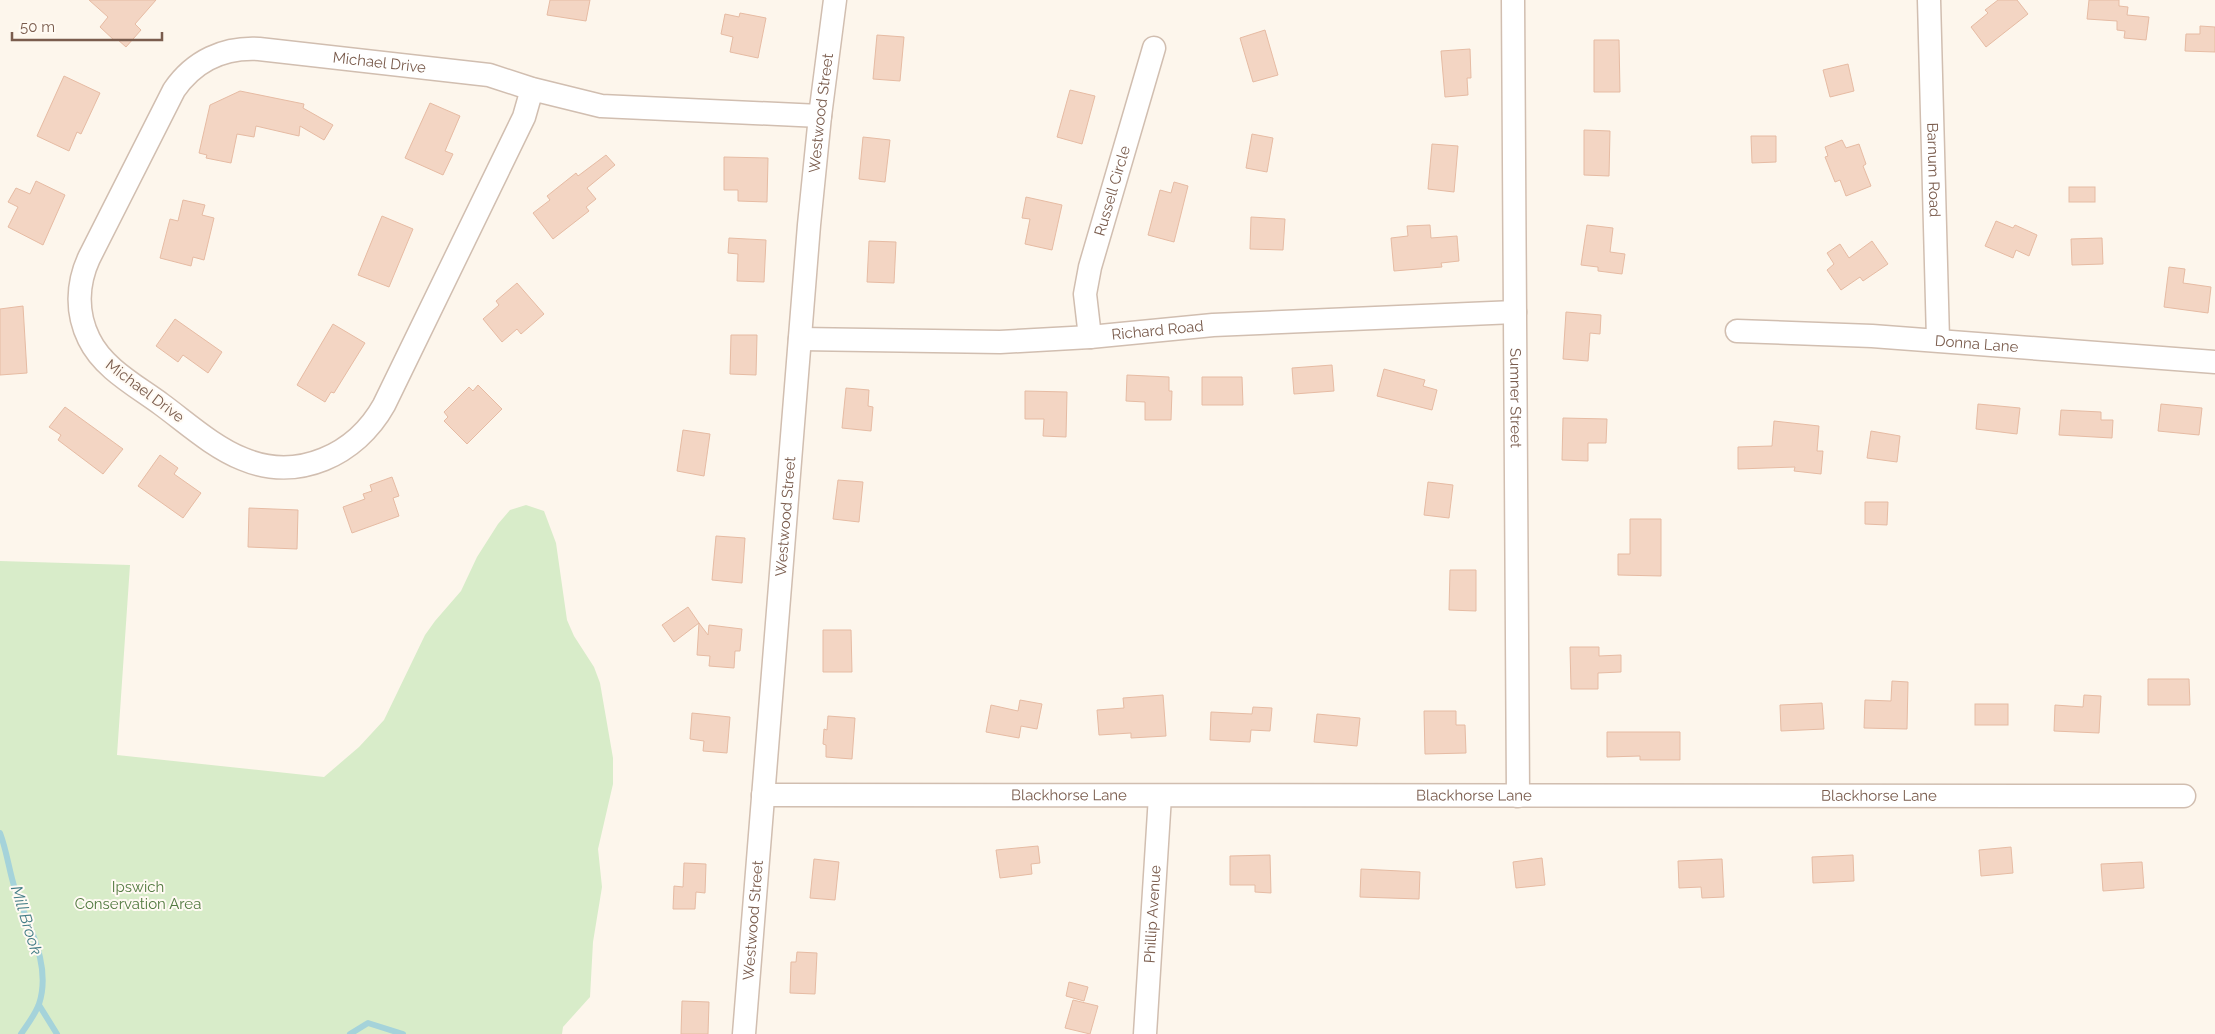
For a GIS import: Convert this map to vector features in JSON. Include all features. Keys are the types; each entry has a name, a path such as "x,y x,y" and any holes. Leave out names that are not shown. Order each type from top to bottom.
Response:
{"street":[{"name":"Westwood Street","path":"744,1034 800,339 820,116 835,0"},
{"name":"Sumner Street","path":"1513,0 1518,796"},
{"name":"Barnum Road","path":"1929,0 1938,340"},
{"name":"Russell Circle","path":"1090,337 1085,294 1090,267 1154,48"},
{"name":"Michael Drive","path":"532,89 524,117 384,405 362,436 342,452 318,462 293,467 268,466 243,459 220,446 117,372 101,358 89,340 82,320 79,299 84,268 174,90 191,70 206,59 232,50 259,49 489,75 532,89 600,106 820,116"},
{"name":"Richard Road","path":"800,339 982,342 1090,337 1213,325 1515,312"},
{"name":"Donna Lane","path":"1737,331 1938,340 2215,362"},
{"name":"Blackhorse Lane","path":"764,796 2184,796"},
{"name":"Phillip Avenue","path":"1145,1034 1160,796"}],"green space":[{"name":"Ipswich Conservation Area","path":"526,505 544,511 556,543 567,620 574,636 594,667 600,683 613,758 613,784 598,849 602,887 593,942 590,997 563,1027 562,1034 0,1034 0,561 130,565 117,755 324,777 359,747 384,720 425,635 461,591 477,557 498,524 510,510"}],"building":[{"path":"89,0 156,0 135,24 141,30 126,47 117,39 115,41 100,27 108,17"},
{"path":"550,0 590,0 586,21 547,15"},
{"path":"1998,0 2017,0 2028,14 1986,47 1971,27 1988,13 1985,10"},
{"path":"2089,0 2119,0 2119,6 2128,7 2127,15 2149,17 2146,40 2124,38 2125,31 2117,30 2117,21 2087,19"},
{"path":"740,13 766,18 758,58 730,52 733,37 721,34 725,14 739,17"},
{"path":"2200,26 2215,27 2215,52 2185,51 2186,34 2200,34"},
{"path":"1265,30 1278,75 1253,82 1240,38"},
{"path":"877,35 904,37 900,81 873,79"},
{"path":"1594,40 1619,40 1620,92 1594,92"},
{"path":"1470,49 1471,78 1467,78 1468,95 1445,97 1441,51"},
{"path":"1848,64 1854,91 1830,97 1823,70"},
{"path":"64,76 100,93 81,134 77,132 69,151 37,136"},
{"path":"1070,90 1095,96 1082,144 1057,137"},
{"path":"240,91 304,104 303,108 333,125 324,140 300,126 299,136 256,126 254,137 237,134 231,163 206,158 207,155 199,153 210,105"},
{"path":"430,103 460,116 445,151 453,154 443,175 405,158"},
{"path":"1584,130 1610,131 1609,176 1584,175"},
{"path":"1252,134 1273,138 1267,172 1246,168"},
{"path":"1751,136 1776,136 1776,162 1752,163"},
{"path":"863,137 890,140 885,182 859,179"},
{"path":"1842,140 1846,148 1859,144 1866,164 1863,166 1871,186 1846,196 1840,180 1835,182 1825,157 1828,156 1825,147"},
{"path":"1432,144 1458,146 1454,192 1428,189"},
{"path":"606,155 615,165 587,188 596,199 586,207 589,211 553,239 533,213 550,200 547,196 576,173 578,176"},
{"path":"724,157 768,158 767,202 738,201 738,190 724,190"},
{"path":"36,181 65,195 43,245 8,227 18,207 8,202 16,188 30,194"},
{"path":"1174,182 1188,186 1174,242 1148,235 1160,190 1171,193"},
{"path":"2069,187 2095,187 2095,202 2069,202"},
{"path":"1026,197 1062,205 1052,250 1025,244 1030,219 1022,218"},
{"path":"183,200 205,205 202,215 214,218 204,260 193,257 191,266 160,258 170,219 178,221"},
{"path":"382,216 413,229 389,287 358,275"},
{"path":"1251,217 1285,219 1283,250 1250,249"},
{"path":"1996,221 2013,228 2015,225 2037,235 2029,256 2016,250 2013,258 1985,246"},
{"path":"1430,225 1431,238 1457,236 1459,261 1441,263 1442,267 1394,271 1391,238 1408,236 1407,226"},
{"path":"1587,225 1613,228 1610,252 1625,254 1622,274 1598,271 1598,267 1581,265"},
{"path":"729,238 766,240 764,282 737,281 738,254 728,253"},
{"path":"2102,238 2103,264 2072,265 2071,239"},
{"path":"869,241 896,242 894,283 867,282"},
{"path":"1872,241 1888,264 1863,281 1860,277 1841,290 1827,270 1834,264 1827,253 1840,244 1849,258"},
{"path":"2169,267 2185,269 2183,283 2211,287 2208,313 2164,307"},
{"path":"517,283 544,314 521,334 517,329 502,342 483,319 499,305 496,301"},
{"path":"23,306 27,373 0,375 0,309"},
{"path":"1566,312 1601,315 1600,334 1590,333 1588,361 1563,359"},
{"path":"175,319 222,352 208,373 183,355 178,362 156,346"},
{"path":"333,324 365,343 334,393 331,392 325,402 297,385"},
{"path":"731,335 757,335 756,375 730,374"},
{"path":"1332,365 1334,391 1294,394 1292,368"},
{"path":"1384,369 1425,380 1423,386 1437,390 1432,410 1377,396"},
{"path":"1127,375 1169,377 1169,391 1172,391 1171,420 1145,420 1145,402 1126,401"},
{"path":"1202,377 1242,377 1243,405 1202,405"},
{"path":"478,385 502,409 467,444 444,421 448,417 444,412 469,387 473,391"},
{"path":"846,388 869,390 868,406 873,407 871,431 842,428"},
{"path":"1025,391 1067,392 1066,437 1043,436 1044,419 1025,419"},
{"path":"1978,404 2020,408 2017,434 1976,429"},
{"path":"2161,404 2202,408 2199,435 2158,431"},
{"path":"65,407 123,449 103,474 58,440 61,435 49,427"},
{"path":"2061,410 2101,412 2101,420 2113,420 2112,438 2059,435"},
{"path":"1563,418 1607,419 1606,443 1588,443 1588,461 1562,460"},
{"path":"1774,421 1819,426 1817,451 1823,451 1821,474 1794,471 1795,467 1738,469 1738,447 1772,446"},
{"path":"683,430 710,434 704,476 677,471"},
{"path":"1871,431 1900,436 1897,462 1867,458"},
{"path":"160,455 178,468 174,474 201,493 183,518 138,486"},
{"path":"392,477 399,496 393,498 399,516 352,533 343,507 365,499 363,494 372,491 370,485"},
{"path":"838,480 863,482 859,522 833,519"},
{"path":"1428,482 1453,485 1449,518 1424,515"},
{"path":"1865,502 1888,502 1887,525 1865,524"},
{"path":"249,508 298,510 297,549 248,547"},
{"path":"1630,519 1661,519 1661,576 1618,575 1618,554 1630,554"},
{"path":"716,536 745,538 742,583 712,580"},
{"path":"1450,570 1476,570 1476,611 1449,610"},
{"path":"688,607 699,623 674,642 662,625"},
{"path":"699,623 708,635 709,625 742,629 740,651 735,651 734,668 709,666 710,656 697,655"},
{"path":"823,630 851,630 852,672 823,672"},
{"path":"1570,647 1599,647 1599,656 1621,655 1621,672 1598,673 1598,689 1571,689"},
{"path":"2148,679 2189,679 2190,705 2148,705"},
{"path":"1892,681 1908,682 1907,729 1864,728 1865,700 1891,701"},
{"path":"1163,695 1166,736 1131,738 1131,733 1099,735 1097,710 1124,708 1123,698"},
{"path":"2084,695 2101,696 2099,733 2054,731 2055,705 2083,707"},
{"path":"1020,700 1042,704 1037,729 1021,726 1019,738 986,732 991,705 1018,711"},
{"path":"1822,703 1824,729 1781,731 1780,705"},
{"path":"1975,704 2008,704 2008,725 1975,725"},
{"path":"1253,707 1272,708 1270,731 1251,730 1250,742 1210,740 1211,712 1252,714"},
{"path":"1424,711 1456,711 1456,725 1465,725 1466,753 1425,754"},
{"path":"692,713 730,717 727,753 703,751 704,741 690,739"},
{"path":"1317,714 1360,718 1357,746 1314,742"},
{"path":"828,716 855,718 852,759 826,757 826,745 823,744 824,729 827,730"},
{"path":"1607,732 1680,732 1680,760 1640,760 1640,756 1607,757"},
{"path":"1038,846 1040,863 1031,864 1032,874 1000,878 996,850"},
{"path":"2011,847 2013,873 1981,876 1979,850"},
{"path":"1270,855 1271,893 1255,892 1255,885 1230,885 1230,856"},
{"path":"1853,855 1854,881 1813,883 1812,857"},
{"path":"1542,858 1545,885 1516,888 1513,862"},
{"path":"814,859 839,862 835,900 810,898"},
{"path":"1722,859 1724,897 1702,898 1701,887 1679,888 1678,861"},
{"path":"2142,862 2144,888 2103,891 2101,864"},
{"path":"684,863 706,864 705,893 696,892 695,909 673,909 674,886 683,887"},
{"path":"1361,869 1420,872 1419,899 1360,897"},
{"path":"797,952 817,953 815,994 790,993 791,962 796,962"},
{"path":"1069,982 1088,987 1084,1001 1066,996"},
{"path":"1073,1000 1098,1006 1090,1034 1065,1028"},
{"path":"682,1001 709,1002 708,1034 681,1034"}],"waterway":[{"name":"Mill Brook","path":"0,833 15,889 37,945 43,975 39,1004 21,1034"},
{"path":"39,1005 57,1034"},
{"path":"350,1034 368,1023 403,1034"}]}
